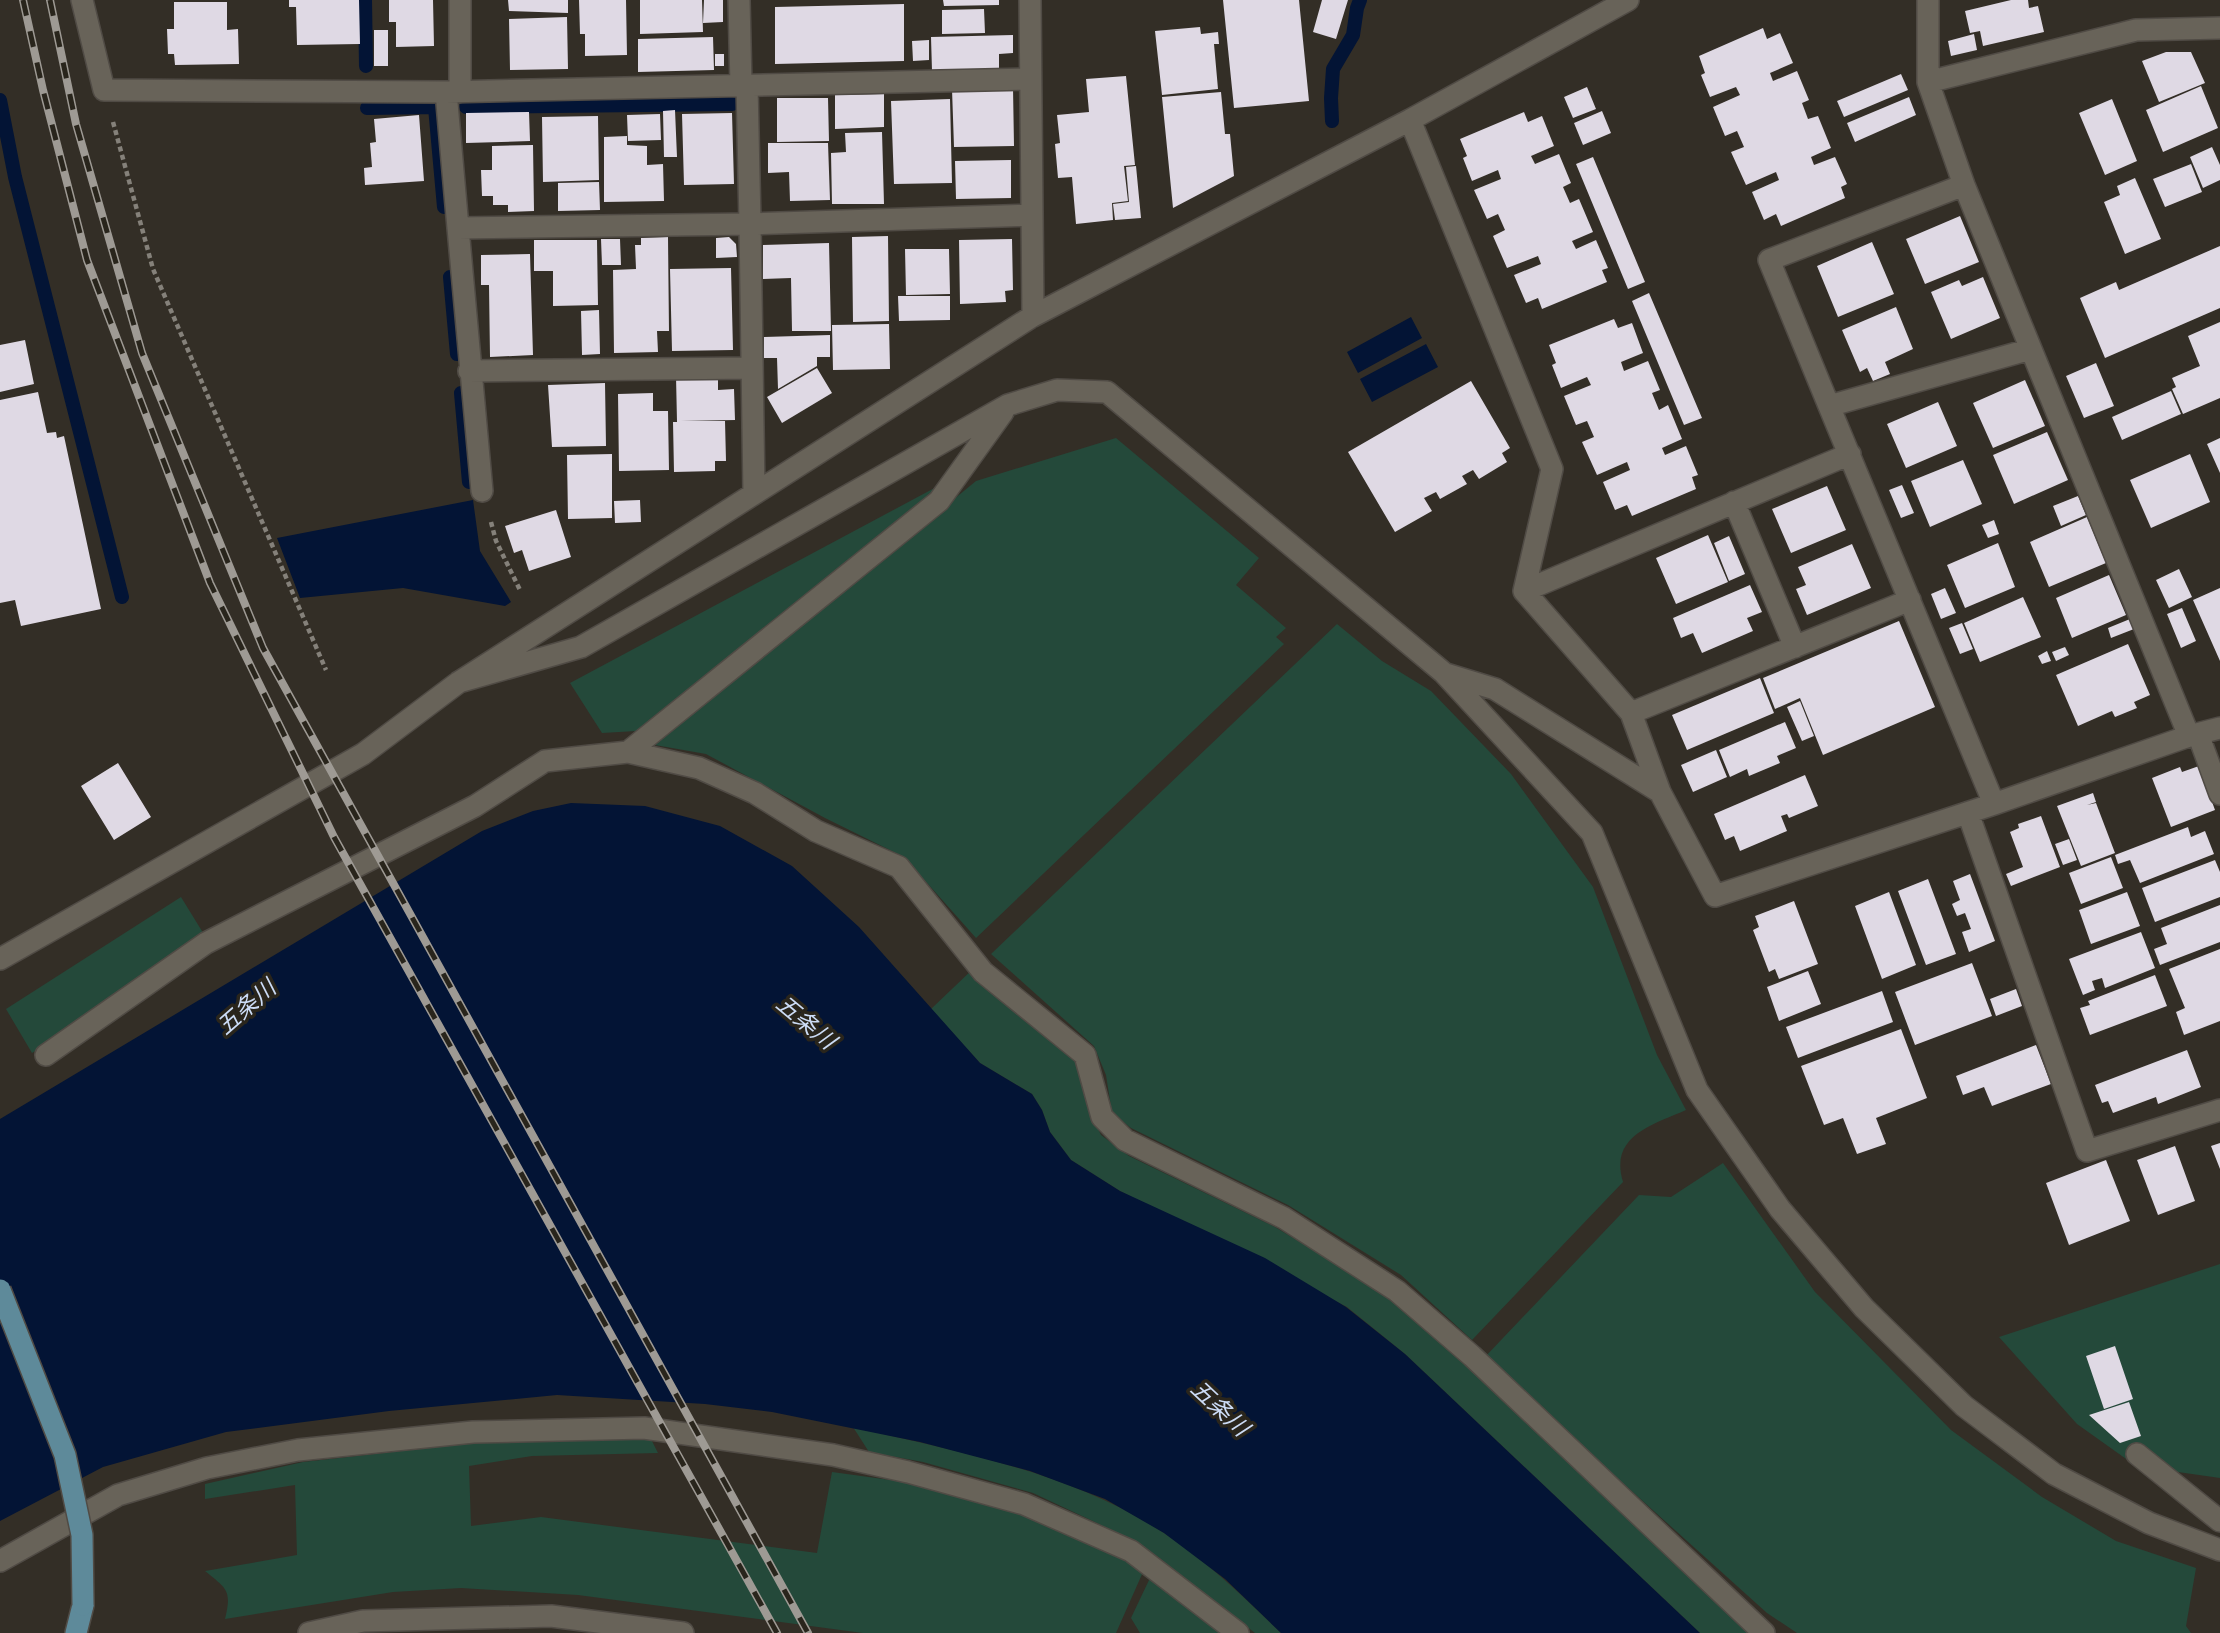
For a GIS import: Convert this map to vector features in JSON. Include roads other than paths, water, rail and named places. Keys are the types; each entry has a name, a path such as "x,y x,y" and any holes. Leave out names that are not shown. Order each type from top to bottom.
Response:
{"main road":[{"path":"0,1290 65,1455 82,1535 83,1605 76,1633"}],"street":[{"path":"82,0 104,90 453,92 1030,79"},
{"path":"460,0 453,92 457,228 482,491"},
{"path":"739,0 750,224 754,494"},
{"path":"1030,0 1032,316"},
{"path":"0,959 363,754 459,682 1032,316 1410,120 1628,0"},
{"path":"1928,0 1928,82 1964,186 2220,794"},
{"path":"1928,82 2136,30 2220,28"},
{"path":"1410,120 1552,469 1524,591"},
{"path":"1964,186 1769,260 1994,804"},
{"path":"457,228 750,224 1032,215"},
{"path":"1829,406 2031,349"},
{"path":"470,372 752,368"},
{"path":"459,682 581,647 1008,405 1057,390 1107,392 1444,673 1592,833 1697,1090 1780,1209 1864,1308 1964,1406 2054,1474 2149,1523 2220,1550"},
{"path":"628,752 939,500 1008,405"},
{"path":"1524,591 1850,454"},
{"path":"1734,502 1795,647"},
{"path":"1524,591 1631,713 1660,792 1715,896 2220,728"},
{"path":"1631,713 1910,600"},
{"path":"1444,673 1495,689 1660,792"},
{"path":"46,1055 206,943 475,806 545,761 628,752 699,768 755,793 816,831 899,867 983,972 1085,1055 1102,1116 1125,1140 1284,1218 1398,1291 1472,1356 1764,1633"},
{"path":"1968,813 2087,1151 2220,1110"},
{"path":"0,1561 118,1495 207,1468 298,1450 473,1432 644,1428 833,1455 908,1472 1024,1504 1131,1551 1238,1633"},
{"path":"2137,1454 2220,1521"},
{"path":"309,1633 363,1621 551,1616 683,1633"}],"water":[{"path":"1411,317 1422,338 1358,373 1347,352"},
{"path":"1426,344 1438,367 1372,402 1360,379"},
{"path":"473,500 480,551 511,602 505,606 403,588 300,598 277,538"},
{"name":"五条川","path":"571,803 645,806 720,826 792,866 859,927 980,1063 1032,1094 1042,1110 1050,1132 1071,1160 1120,1191 1265,1258 1346,1307 1405,1354 1700,1633 1281,1633 1225,1579 1164,1533 1105,1499 1030,1471 920,1442 772,1412 705,1404 557,1395 389,1411 226,1432 103,1467 0,1521 0,1119 482,831 533,811"}],"waterway":[{"path":"365,0 366,66"},
{"path":"1332,121 1333,69 1353,35 1360,0"},
{"path":"0,100 15,177 122,597"},
{"path":"466,107 732,104"},
{"path":"367,108 435,107 444,207"},
{"path":"450,277 457,354"},
{"path":"461,393 469,482"}],"railway":[{"path":"23,0 87,260 210,583 334,837 777,1633"},
{"path":"50,0 76,124 142,353 263,648 808,1633"}]}
